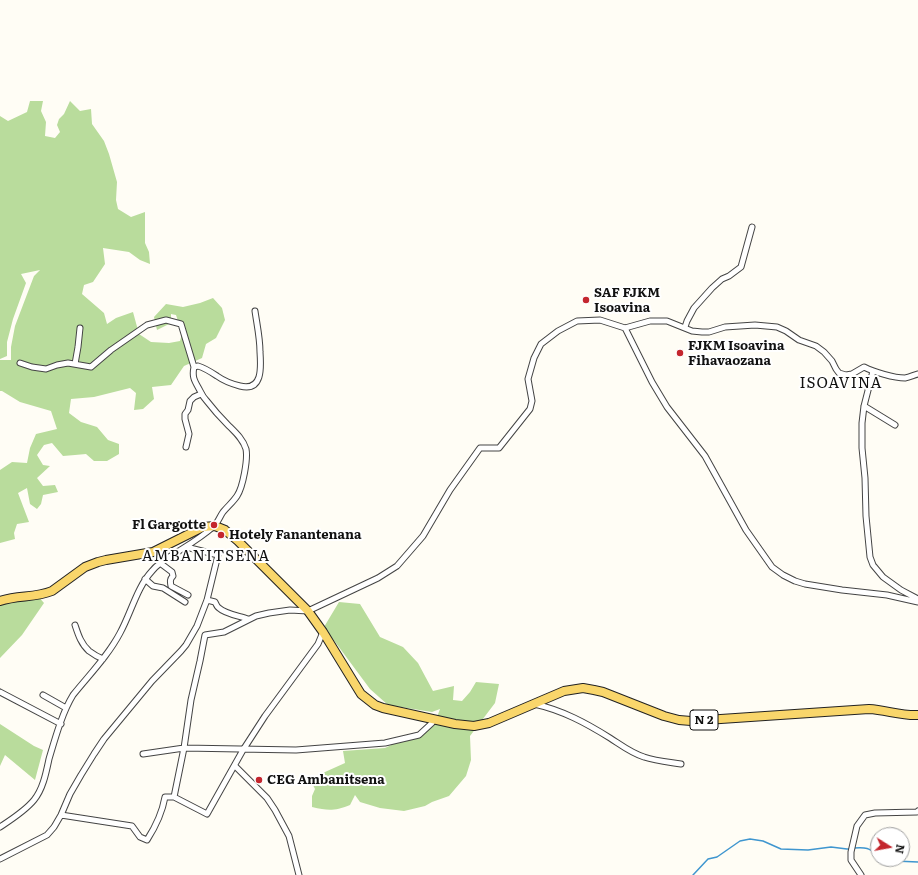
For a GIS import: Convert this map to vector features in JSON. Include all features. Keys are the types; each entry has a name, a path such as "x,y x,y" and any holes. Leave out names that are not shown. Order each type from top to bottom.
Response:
{"main road":[{"name":"N 2","path":"215,526 225,530 238,541 308,611 323,632 361,694 383,708 465,726 474,726 490,723 564,691 583,688 603,692 664,716 690,721 869,709 881,709 911,716 918,715"},
{"path":"0,601 15,597 47,593 85,567 106,560 153,552 203,527 215,526"}],"street":[{"path":"685,327 694,308 712,288 722,279 729,276 741,267 752,227"},
{"path":"194,367 204,367 227,382 241,386 249,387 255,384 259,378 261,368 260,342 255,311"},
{"path":"0,827 23,811 35,799 41,786 66,708 73,695 103,659 120,633 145,580 152,570 160,563 186,547 215,526 238,494 246,465 246,449 243,442 236,432 215,411 201,394 194,381 194,367 181,324 166,320 147,325 111,350 91,367 68,363 46,369 20,363"},
{"path":"174,797 184,748 191,700 205,635 224,632 256,616 290,610 308,611 378,578 397,566 423,536 450,490 480,448 499,448 530,409 532,401 528,379 534,358 541,344 558,331 577,321 600,320 625,328 650,321 667,321 692,331 709,332 725,327 755,325 777,327 786,331 798,340 816,346 832,361 839,373 846,376 864,367 899,378 907,378 918,374"},
{"path":"75,364 80,328"},
{"path":"625,328 652,382 667,406 705,456 746,530 772,567 783,575 805,584 887,595 918,601"},
{"path":"873,371 864,406 862,423 866,516 870,557 873,565 883,577 918,601"},
{"path":"186,447 189,434 185,417 189,403 194,397 201,394"},
{"path":"864,406 895,425"},
{"path":"0,859 47,835 54,827 61,816 70,794 104,739 152,681 186,645 197,626 207,600 218,555 186,547"},
{"path":"160,563 172,572 173,576 170,579 171,586 188,595"},
{"path":"145,580 153,586 163,588 184,602"},
{"path":"207,600 215,602 219,608 228,613 248,619"},
{"path":"75,626 81,641 89,651 103,659"},
{"path":"61,816 132,826 140,837 147,840 155,828 162,810 164,798 174,797 207,814 243,750 265,716 318,644 323,632"},
{"path":"0,692 61,724"},
{"path":"43,695 66,708"},
{"path":"533,704 540,705 584,722 630,751 644,757 662,762 680,764"},
{"path":"143,754 184,748 296,750 385,743 419,735 432,723 434,719"},
{"path":"235,766 267,798 288,836 299,875"},
{"path":"861,875 851,860 851,852 857,826 865,815 918,811"}],"green space":[{"path":"30,101 43,101 41,111 46,122 45,136 55,138 60,132 57,125 59,119 64,114 70,101 80,111 91,109 92,124 104,141 117,182 116,200 118,209 131,217 145,212 145,243 149,252 150,264 140,260 129,252 103,248 105,264 93,282 84,285 82,294 104,313 107,324 116,318 133,312 139,334 151,342 169,343 180,341 183,330 176,315 171,314 171,323 157,330 154,317 166,304 183,307 213,298 222,308 225,320 216,338 206,344 202,358 184,366 171,385 152,387 154,399 143,409 134,410 136,393 130,388 94,397 71,399 69,413 81,422 97,427 108,440 119,444 119,454 107,461 94,461 86,454 63,456 52,443 44,445 37,455 43,465 50,466 37,478 43,486 55,485 58,492 43,495 41,504 37,509 30,504 27,488 18,493 29,522 17,524 14,533 15,539 0,543 0,470 12,462 27,463 30,448 36,434 57,429 51,411 20,402 0,391 0,360 11,360 11,347 15,326 34,276 40,270 21,274 26,283 13,319 7,342 7,356 0,359 0,116 8,121 27,112"},
{"path":"37,595 44,603 22,635 0,658 0,601"},
{"path":"339,602 360,604 380,637 403,647 418,663 433,691 454,686 453,700 462,701 476,682 499,684 495,703 470,736 471,760 466,776 449,796 425,806 404,811 380,808 360,802 355,795 350,805 340,808 327,810 312,807 312,796 315,789 311,781 325,772 345,763 343,751 385,748 434,725 440,709 432,712 388,705 370,689 324,627"},
{"path":"0,724 34,746 43,750 35,780 5,755 0,766"}],"waterway":[{"path":"693,875 708,859 717,857 740,841 750,839 763,841 781,849 808,850 831,847 850,849"},
{"path":"854,848 867,848 870,850"},
{"path":"910,862 918,862"}],"place":[{"name":"SAF FJKM Isoavina","path":"586,300"},
{"name":"FJKM Isoavina Fihavaozana","path":"680,353"},
{"name":"Fl Gargotte","path":"214,525"},
{"name":"Hotely Fanantenana","path":"221,535"},
{"name":"CEG Ambanitsena","path":"259,780"}],"district":[{"name":"ISOAVINA","path":"841,384"},
{"name":"AMBANITSENA","path":"206,557"}]}
